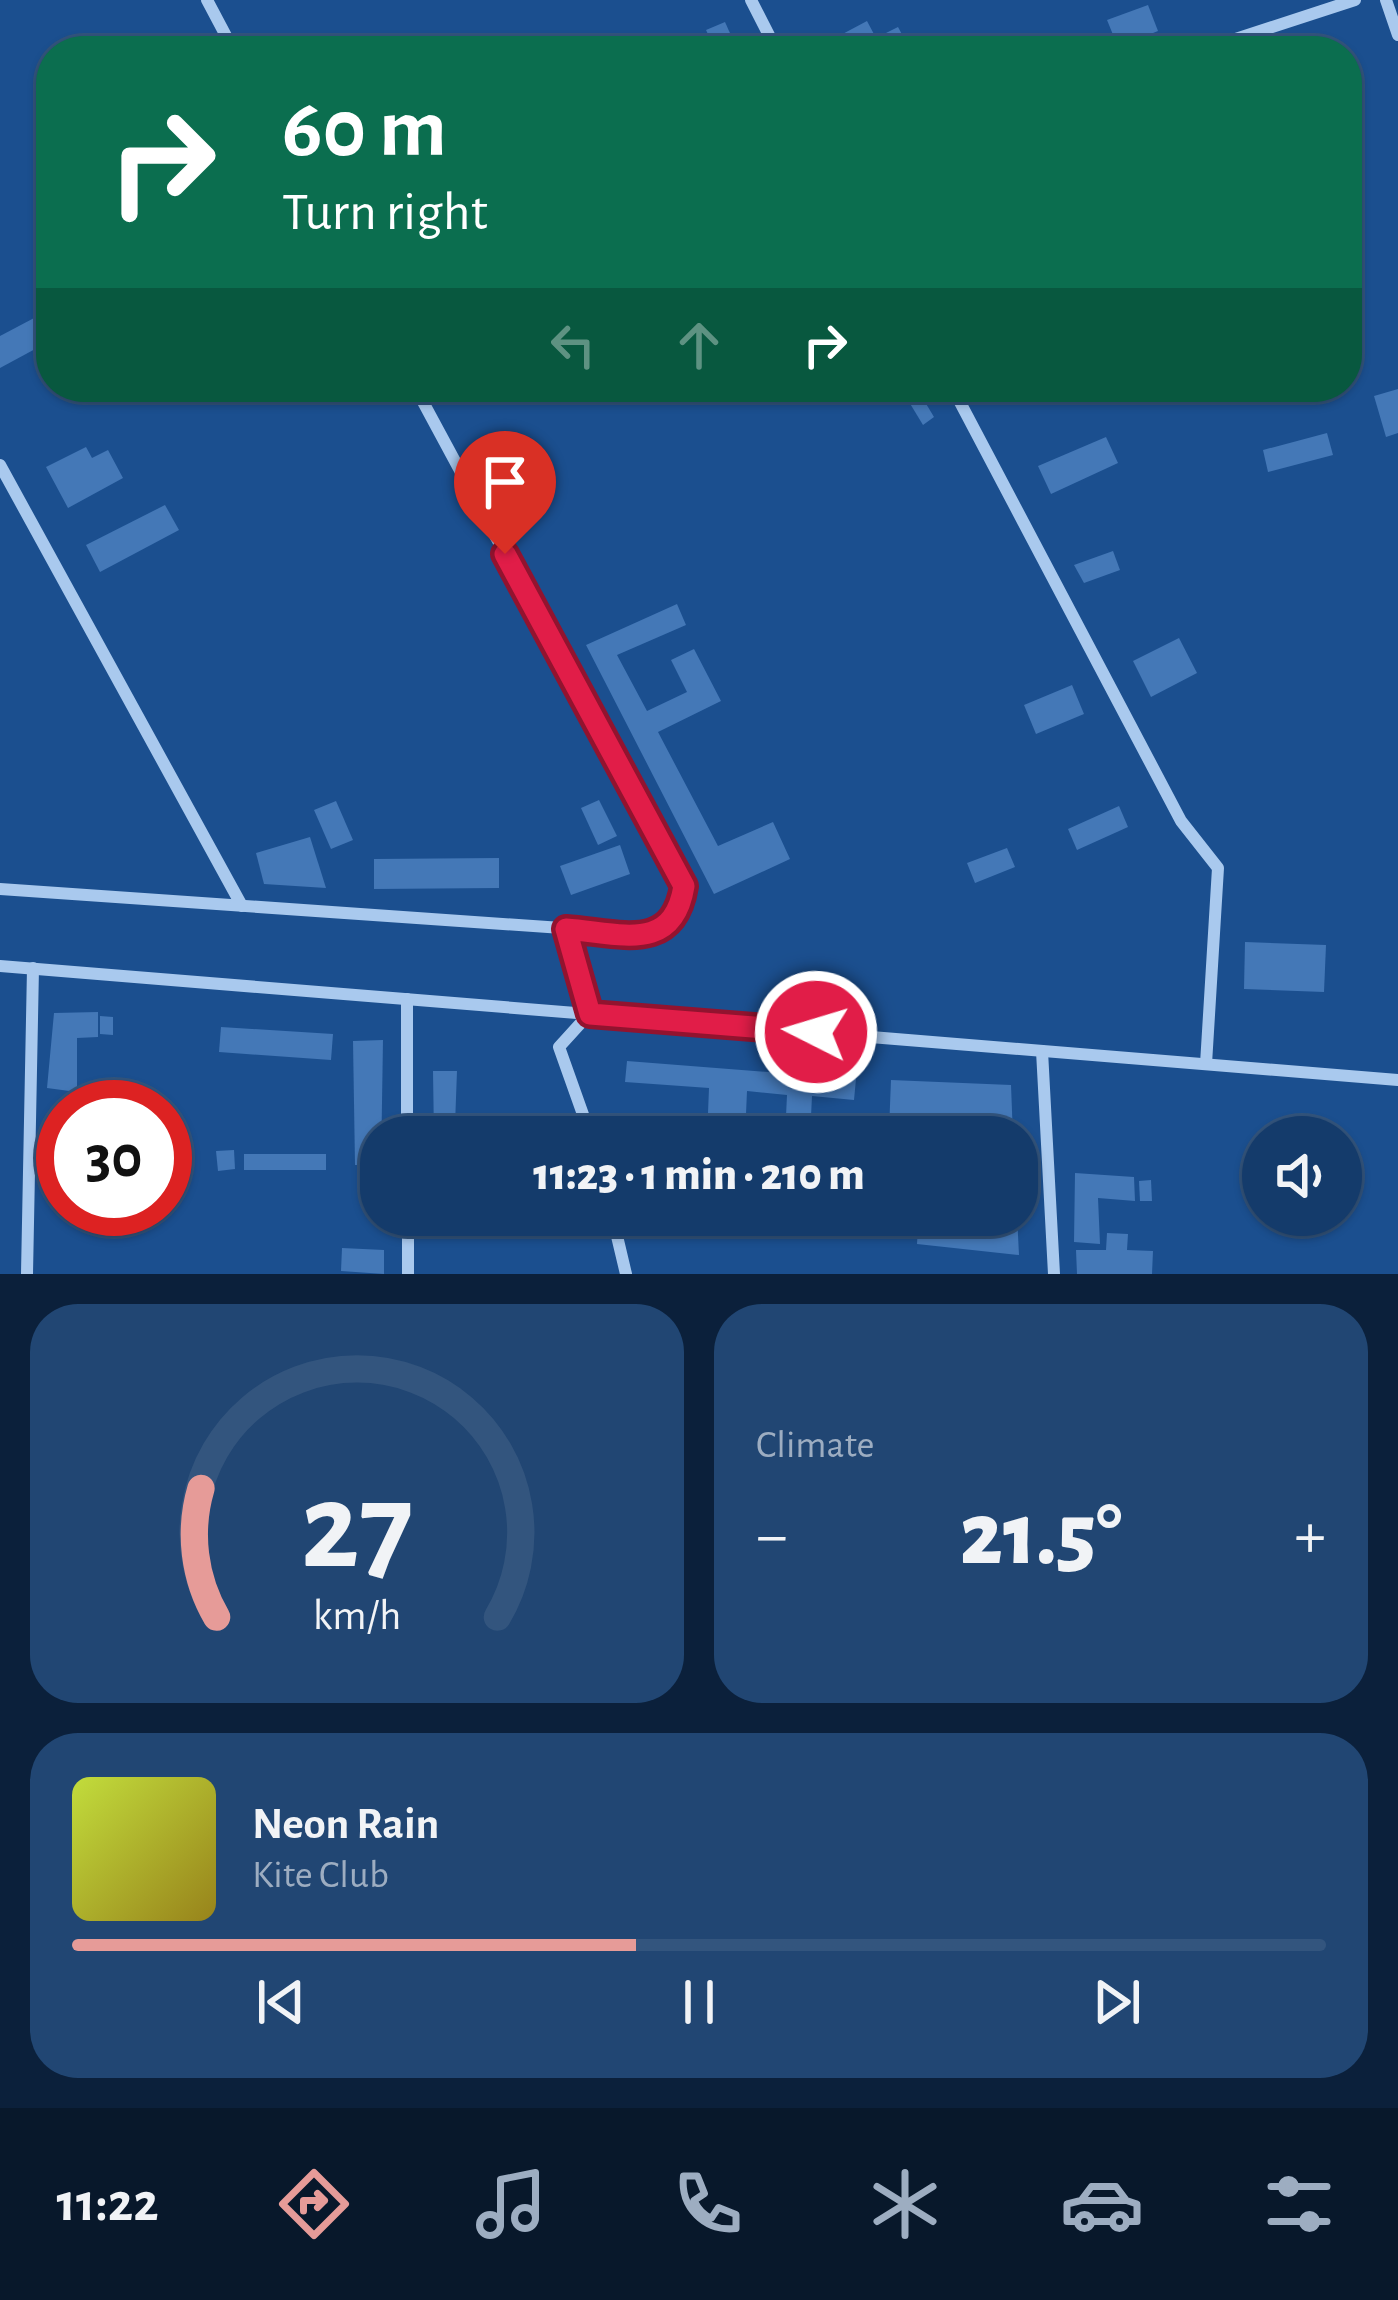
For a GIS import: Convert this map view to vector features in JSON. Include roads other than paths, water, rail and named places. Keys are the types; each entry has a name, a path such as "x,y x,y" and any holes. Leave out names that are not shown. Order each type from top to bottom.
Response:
{"street":[{"path":"207,0 226,36"},
{"path":"751,0 769,36"},
{"path":"1245,36 1355,0"},
{"path":"1386,0 1398,35"},
{"path":"0,889 648,934 671,924 680,911 684,886 423,402"},
{"path":"960,402 1181,821 1218,868 1206,1064"},
{"path":"0,465 242,906"},
{"path":"566,929 590,1014"},
{"path":"0,965 1398,1080"},
{"path":"26,1274 33,968"},
{"path":"407,998 407,1116"},
{"path":"584,1116 559,1047 590,1014"},
{"path":"1042,1051 1054,1274"},
{"path":"408,1236 408,1274"},
{"path":"617,1236 626,1274"}]}
